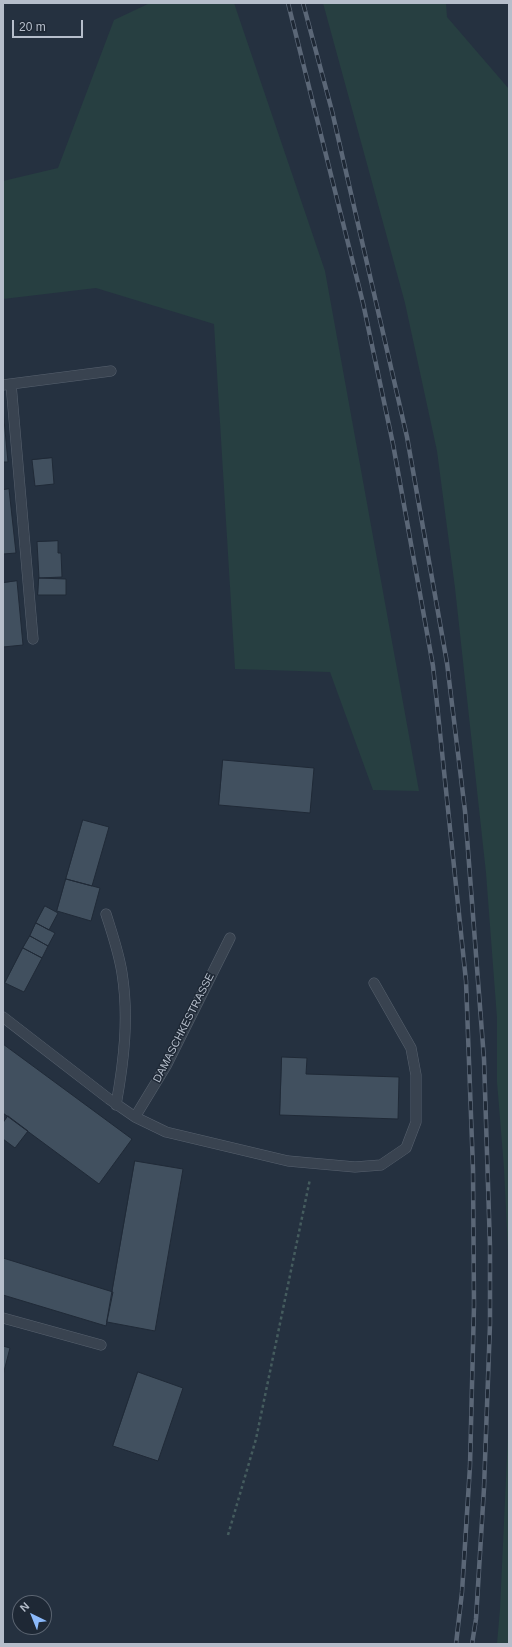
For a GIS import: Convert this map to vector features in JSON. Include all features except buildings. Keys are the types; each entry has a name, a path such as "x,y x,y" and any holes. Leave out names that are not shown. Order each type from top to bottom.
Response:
{"lane":[{"path":"34,639 7,385 111,370"},
{"path":"106,914 121,966 125,1000 125,1046 116,1104"},
{"name":"DAMASCHKESTRASSE","path":"135,1117 166,1066 230,938"},
{"path":"3,1017 116,1104 135,1117 166,1132 288,1161 355,1167 381,1165 406,1148 416,1122 416,1076 410,1048 374,983"},
{"path":"3,1318 102,1345"}],"path":[{"path":"228,1535 256,1439 313,1163"}],"green space":[{"path":"150,3 234,3 325,271 419,791 373,790 330,672 235,669 214,324 96,288 3,299 3,181 58,168 114,20"},
{"path":"323,3 446,3 447,17 509,89 509,1272 504,1168 497,1082 497,1018 486,873 455,588 437,451 405,303"},
{"path":"509,1413 509,1644 497,1644 500,1609"}],"railway":[{"path":"288,3 363,303 393,444 433,666 466,981 473,1169 474,1305 470,1466 462,1592 456,1644"},
{"path":"303,3 332,111 407,437 447,663 465,811 484,1059 490,1247 490,1324 484,1488 476,1619 472,1644"}]}
